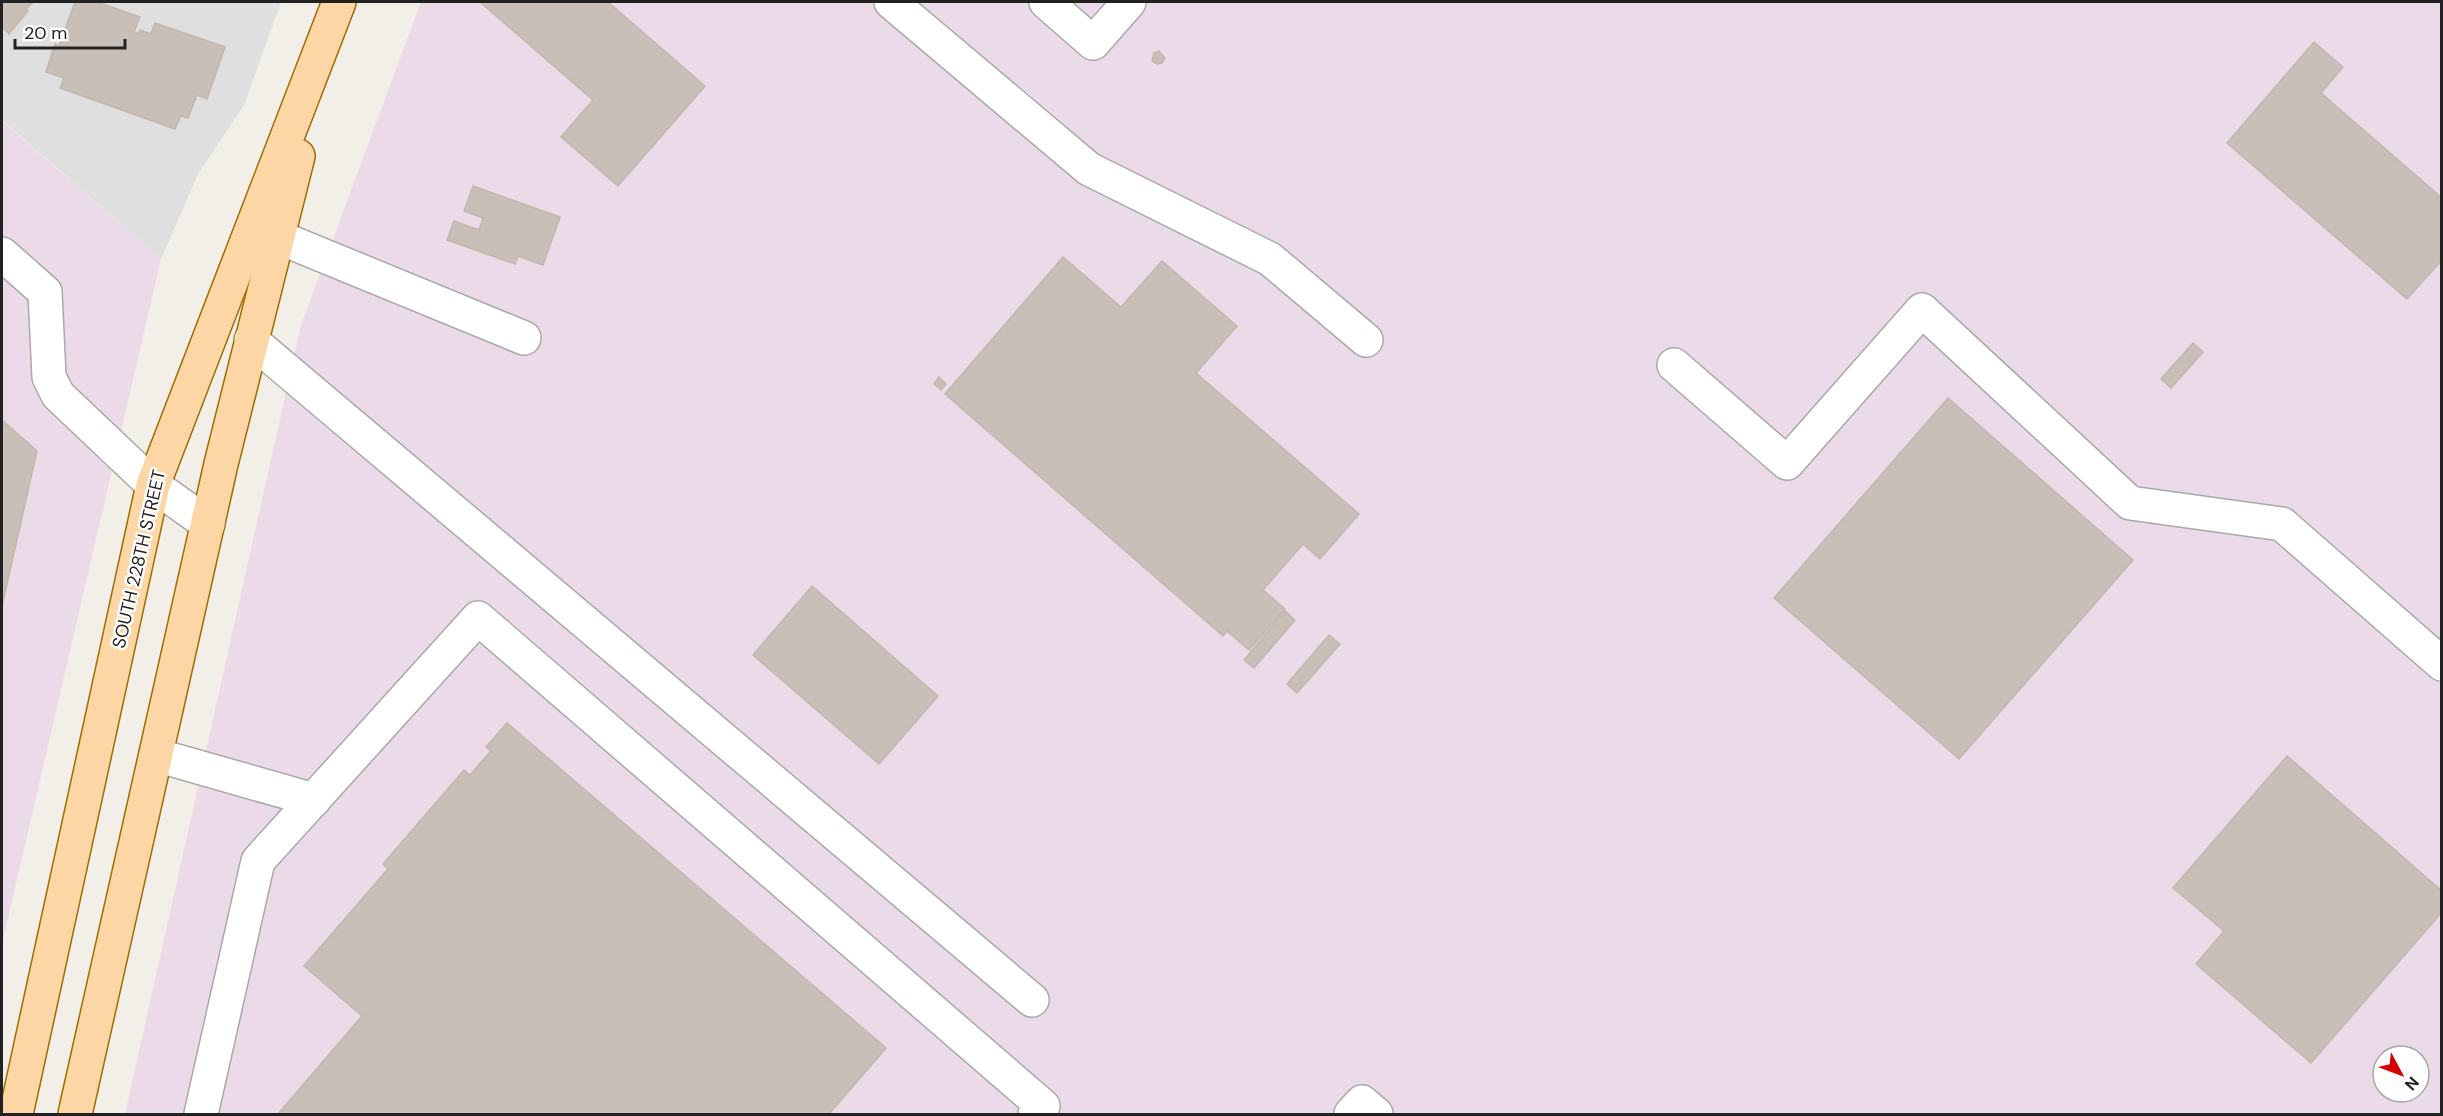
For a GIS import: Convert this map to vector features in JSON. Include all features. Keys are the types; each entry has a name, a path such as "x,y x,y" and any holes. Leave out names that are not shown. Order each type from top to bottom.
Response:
{"main road":[{"name":"SOUTH 228TH STREET","path":"16,1114 153,485 265,233 335,13"},
{"name":"SOUTH 228TH STREET","path":"75,1114 251,340 265,233"}],"street":[{"path":"891,2 1089,170 1270,259 1366,340"},
{"path":"1046,2 1093,43 1129,2"},
{"path":"265,233 524,338"},
{"path":"2,254 45,292 49,377 58,395 153,485 208,524"},
{"path":"1674,365 1787,463 1922,310 2130,503 2282,524 2442,664"},
{"path":"251,340 1032,1000"},
{"path":"201,1114 258,861 478,618 1043,1106 1035,1114"},
{"path":"156,754 314,800"},
{"path":"1351,1114 1362,1102 1376,1114"}],"shaded area":[{"path":"2,2 281,2 244,105 198,174 161,259 2,120"},
{"path":"421,2 2441,2 2441,1114 125,1114 301,325"},
{"path":"2,121 161,259 2,944"}],"building":[{"path":"2,2 33,2 9,34 2,27"},
{"path":"75,2 97,2 140,17 134,32 139,34 140,30 151,34 155,23 225,47 207,99 197,95 188,118 181,116 175,129 60,88 64,78 46,72 55,44 59,46"},
{"path":"480,2 608,2 705,86 618,186 561,137 593,100"},
{"path":"2314,42 2343,67 2321,93 2442,198 2442,260 2407,299 2227,143"},
{"path":"1159,51 1165,58 1162,63 1157,64 1152,61 1154,53"},
{"path":"473,186 560,217 543,265 518,256 515,264 447,240 454,221 479,230 483,218 464,211"},
{"path":"1063,257 1121,307 1162,261 1237,326 1196,373 1359,514 1320,559 1303,544 1263,590 1285,609 1249,650 1227,631 1223,636 945,394"},
{"path":"2193,343 2203,352 2171,388 2161,379"},
{"path":"939,377 946,384 941,390 934,384"},
{"path":"1948,398 2133,560 1959,759 1774,598"},
{"path":"2,420 37,451 2,606"},
{"path":"812,586 938,696 879,764 753,655"},
{"path":"1285,611 1295,620 1254,668 1244,660"},
{"path":"1329,635 1340,644 1297,693 1287,684"},
{"path":"507,723 886,1048 829,1114 278,1114 362,1016 304,966 388,869 383,864 464,770 470,775 491,751 486,747"},
{"path":"2287,756 2442,891 2442,912 2311,1063 2196,964 2224,931 2173,888"}]}
